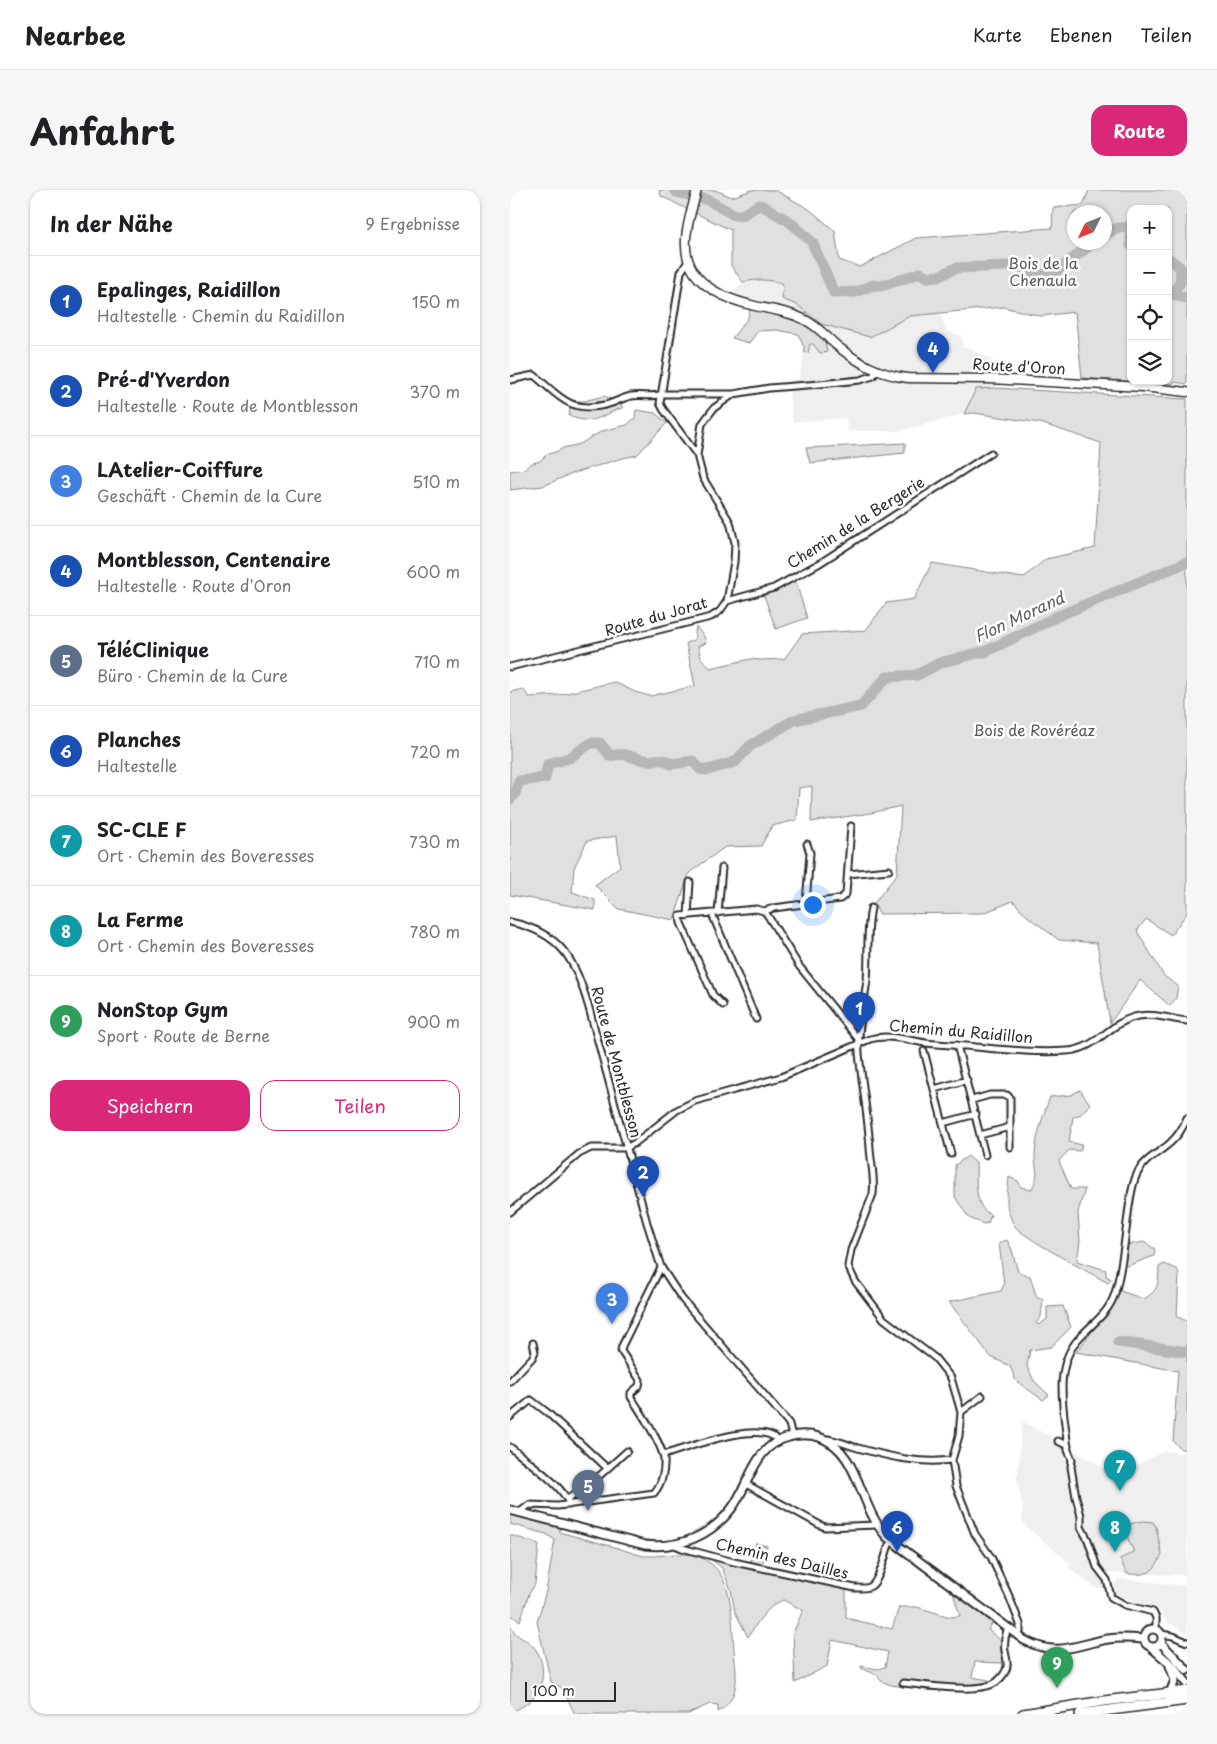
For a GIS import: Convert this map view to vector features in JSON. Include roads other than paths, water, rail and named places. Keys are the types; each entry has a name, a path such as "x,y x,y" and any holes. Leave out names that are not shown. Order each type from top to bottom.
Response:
{"main road":[{"name":"Route d'Oron","path":"697,190 686,240 689,260 699,278 716,293 731,300 801,318 812,324 847,354 877,371 908,378 988,379 1144,387 1187,392"},
{"path":"1023,1714 1187,1691"},
{"path":"1080,1714 1187,1700"}],"street":[{"path":"689,260 681,272 660,403 697,455"},
{"name":"Route du Jorat","path":"510,667 711,617 720,611 727,601 734,562 735,542 730,522 703,478 697,455 702,424 714,408 734,394 769,388 860,380 873,376 877,371"},
{"path":"510,380 534,375 557,396 572,406 590,408 607,405 632,396 734,394"},
{"name":"Chemin de la Bergerie","path":"727,601 774,588 820,563 992,453"},
{"path":"723,1005 713,996 680,923 680,916 715,914 748,909 764,911 844,897 848,874 851,826"},
{"path":"806,844 810,853 806,903"},
{"path":"722,868 715,914 756,1019"},
{"path":"848,874 889,870"},
{"path":"688,916 690,882"},
{"path":"871,908 868,921 867,980 860,1042 874,1176 873,1194 851,1250 848,1266 855,1281 884,1319 935,1358 951,1378 961,1412 959,1436 952,1460 959,1495 975,1534 991,1557 1011,1600 1020,1624 1018,1635"},
{"path":"764,911 799,966 860,1042"},
{"name":"Route de Montblesson","path":"510,922 524,925 549,938 568,955 574,965 589,1008 626,1148 661,1267 682,1300 786,1420 792,1436"},
{"name":"Chemin du Raidillon","path":"626,1148 677,1110 695,1101 781,1077 860,1042 876,1038 887,1037 927,1043 1014,1051 1069,1051 1091,1045 1113,1027 1135,1017 1154,1015 1187,1021"},
{"path":"957,1045 985,1155"},
{"path":"924,1051 951,1154"},
{"path":"934,1089 967,1080"},
{"path":"972,1100 990,1095 1007,1095 1010,1098 1010,1147"},
{"path":"943,1123 976,1114"},
{"path":"1187,1118 1173,1140 1146,1162 1137,1174 1131,1195 1119,1278 1113,1300 1103,1315 1076,1341 1066,1360 1062,1378 1068,1446 1081,1516 1080,1526 1088,1540 1097,1567 1106,1578 1113,1598 1129,1606 1153,1612 1162,1639 1161,1643 1187,1670"},
{"path":"980,1135 1010,1127"},
{"path":"510,1212 579,1154 592,1148 626,1148"},
{"path":"520,1512 529,1506 558,1506 569,1502 654,1494 660,1486 663,1455 631,1397 631,1393 639,1386 640,1380 621,1351 642,1303 661,1267"},
{"path":"510,1381 532,1358 535,1352 533,1342"},
{"path":"961,1412 982,1396"},
{"path":"510,1418 531,1400 548,1413 607,1468"},
{"path":"663,1455 742,1433 770,1434 778,1441"},
{"path":"510,1510 645,1546 661,1547 674,1545 710,1530 732,1507 760,1457 778,1441 792,1436 809,1435 911,1460 932,1462 952,1460"},
{"path":"823,1439 835,1446 848,1460 868,1510 876,1525 888,1538 1018,1635 1038,1646 1058,1650 1110,1639 1144,1639"},
{"path":"1058,1440 1068,1446"},
{"path":"510,1447 553,1482 569,1502"},
{"path":"569,1502 628,1451"},
{"path":"746,1484 820,1526 876,1525"},
{"name":"Chemin des Dailles","path":"674,1545 734,1562 855,1588 868,1587 874,1583 889,1545"},
{"path":"903,1683 976,1687 993,1684 1002,1677 1007,1669 1008,1660 1005,1652 1005,1642 1008,1628"},
{"path":"1187,1642 1150,1629 1146,1631 1144,1639 1146,1644 1167,1661 1187,1683"},
{"path":"1151,1647 1161,1643"},
{"path":"1167,1661 1175,1680 1170,1693"}],"waterway":[{"path":"675,190 708,200 734,215 742,215 759,205 790,222 812,242 834,293 856,292 873,285 881,286 920,273 928,277 939,276 956,268 1020,266 1037,276 1057,271 1084,250"},
{"path":"1112,231 1127,227"},
{"path":"1172,261 1181,268 1180,283 1174,291 1177,296 1187,298"},
{"name":"Flon Morand","path":"510,799 515,794 519,781 545,778 548,764 569,758 591,743 600,743 610,756 624,755 645,760 664,760 671,764 693,761 700,769 708,770 735,762 750,746 794,720 861,706 887,677 917,675 940,663 985,652 1058,616 1187,562"},
{"path":"1118,1342 1187,1352"}],"place":[{"name":"Montblesson, Centenaire","path":"933,373"},
{"name":"Epalinges, Raidillon","path":"859,1033"},
{"name":"Pré-d'Yverdon","path":"643,1197"},
{"name":"LAtelier-Coiffure","path":"612,1324"},
{"name":"SC-CLE F","path":"1120,1491"},
{"name":"TéléClinique","path":"588,1511"},
{"name":"Planches","path":"897,1552"},
{"name":"La Ferme","path":"1115,1552"},
{"name":"NonStop Gym","path":"1057,1688"}],"park label":[{"name":"Bois de la Chenaula","path":"1043,272"},
{"name":"Bois de Rovéréaz","path":"1034,731"}]}
